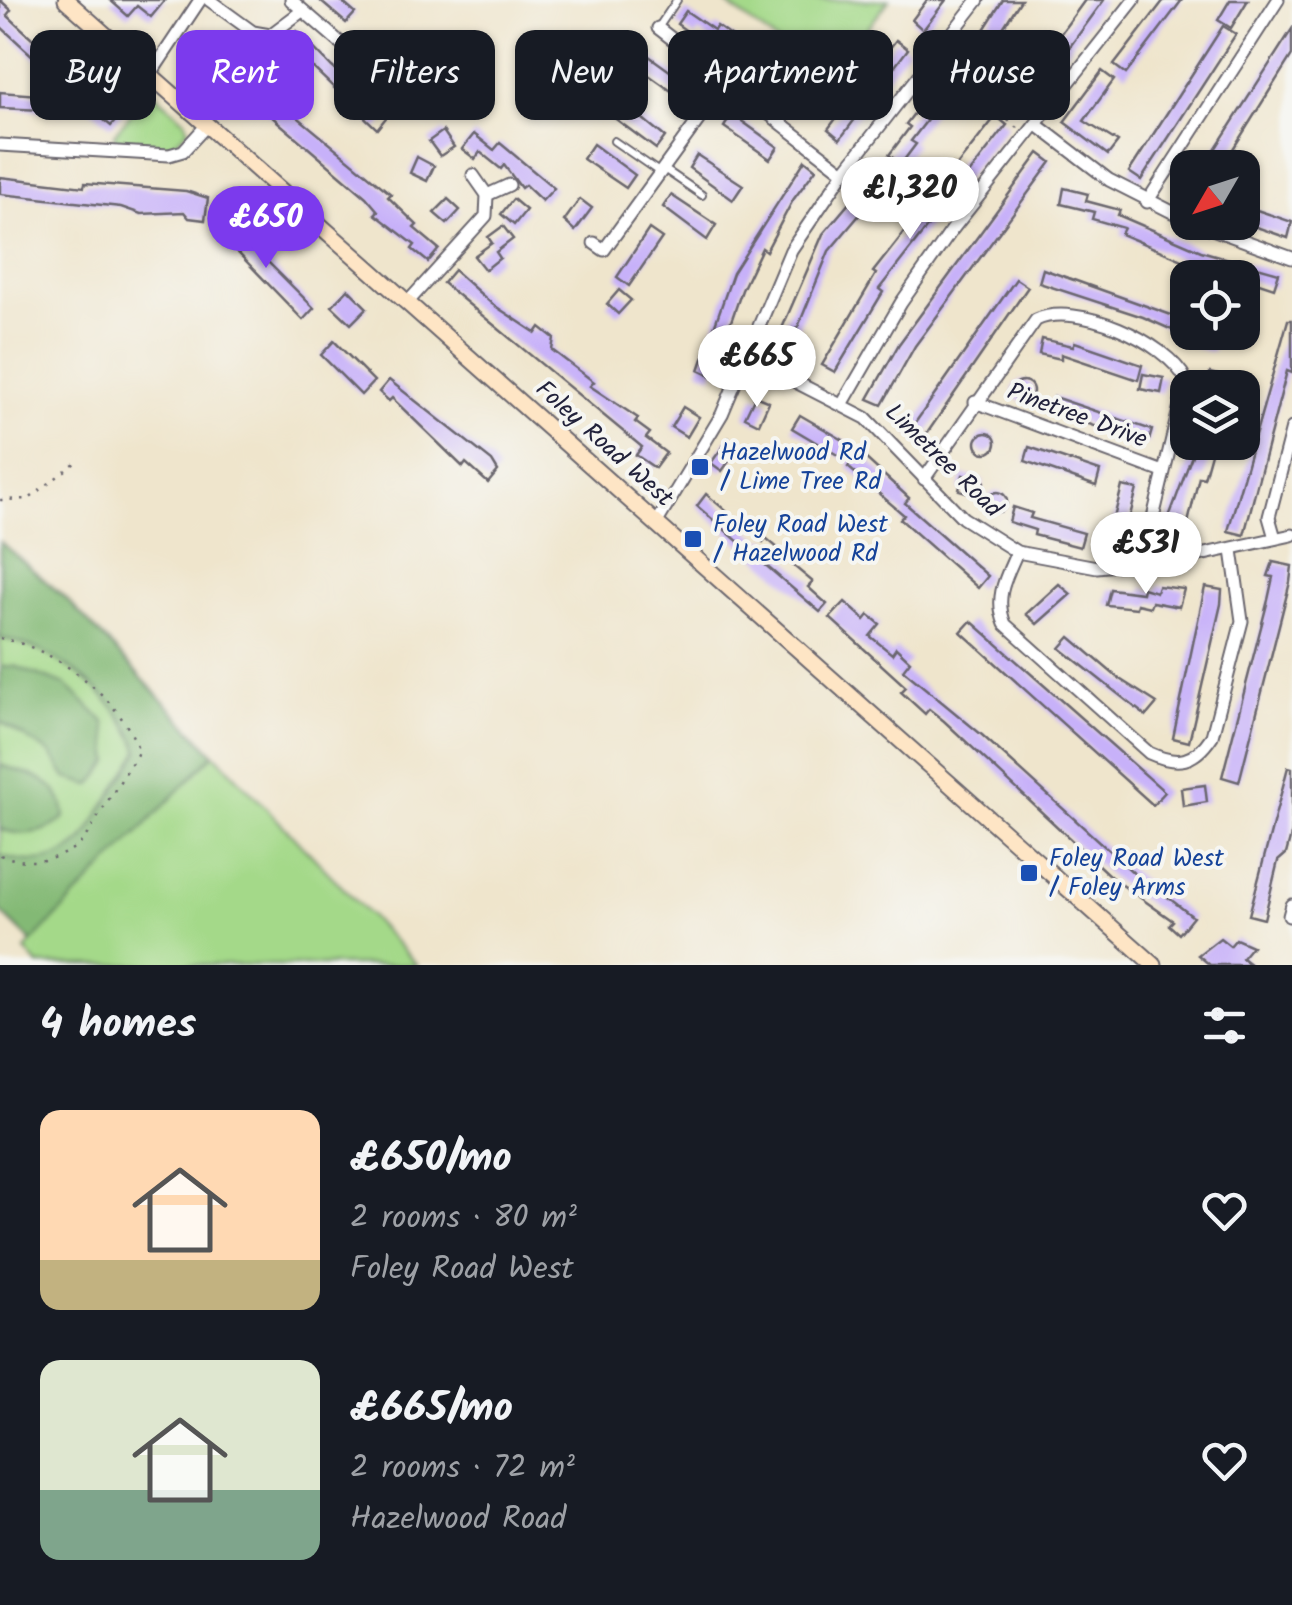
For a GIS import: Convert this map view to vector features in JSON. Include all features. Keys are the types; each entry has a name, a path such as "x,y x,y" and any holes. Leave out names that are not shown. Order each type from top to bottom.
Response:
{"main road":[{"name":"Foley Road West","path":"66,0 100,30"},
{"name":"Foley Road West","path":"156,80 1154,965"}],"street":[{"path":"156,66 200,0"},
{"path":"209,0 253,32 270,35 302,11"},
{"path":"291,0 334,38"},
{"path":"955,30 978,0"},
{"path":"843,403 901,303 1134,0"},
{"path":"1147,202 1278,0"},
{"path":"658,28 668,36"},
{"path":"656,524 722,414 749,358 762,312 791,250 844,172 913,85"},
{"path":"594,242 604,250 699,120"},
{"path":"776,120 844,172"},
{"path":"0,144 169,155 183,151 206,126"},
{"path":"1032,130 1170,213"},
{"path":"407,303 486,216 487,195 473,175"},
{"path":"487,195 508,185"},
{"path":"1241,240 1292,258"},
{"path":"924,480 1036,320 1068,312 1159,347 1177,362 1186,380 1142,564"},
{"name":"Limetree Road","path":"749,358 843,403 890,439 963,518 1018,552 1098,567 1232,550 1292,535"},
{"name":"Pinetree Drive","path":"975,402 1163,472"},
{"path":"1275,538 1269,516 1292,428"},
{"path":"1018,552 1001,588 999,608 1006,624 1149,753 1170,762 1186,762 1201,753 1212,736 1242,621 1232,550"}],"lane":[{"path":"658,28 677,0"},
{"path":"614,141 702,195"}],"path":[{"path":"1017,120 1032,130"},
{"path":"0,500 28,499 80,459"},
{"path":"0,638 24,642 82,678 132,730 139,751 83,840 71,851 27,862 0,855"}],"green space":[{"path":"722,0 889,0 866,30 761,30"},
{"path":"156,95 176,112 176,120 185,120 188,130 171,146 117,143 114,134 126,120 156,120"},
{"path":"0,542 63,596 417,965 38,965 25,950 32,942 0,911"},
{"path":"0,542 63,596 214,754 32,942 0,911 0,855 44,860 74,847 83,840 139,751 117,712 83,678 42,652 0,638"},
{"path":"14,666 66,685 105,722 110,762 91,785 66,778 51,754 0,721 0,667"},
{"path":"0,765 51,786 63,804 65,817 34,832 0,829"}],"building":[{"path":"0,0 11,10 7,15 30,36 30,54 0,26"},
{"path":"110,0 165,0 151,17 137,6 128,16"},
{"path":"319,0 340,0 355,13 346,23"},
{"path":"927,0 946,0 923,30 912,20"},
{"path":"1003,0 1021,0 1002,30 984,30"},
{"path":"1085,0 1104,0 1070,46 1070,30 1063,30"},
{"path":"1164,0 1182,0 1126,74 1114,65"},
{"path":"1230,0 1248,0 1231,28 1218,20"},
{"path":"686,11 714,30 685,30 677,24"},
{"path":"1223,26 1236,34 1141,180 1129,172"},
{"path":"1292,29 1292,55 1232,150 1215,150"},
{"path":"896,40 908,49 893,69"},
{"path":"314,48 334,69 334,88 314,69"},
{"path":"648,55 668,70 668,89 648,75"},
{"path":"1102,71 1114,80 1084,121 1118,142 1108,155 1064,122 1070,120 1070,114"},
{"path":"0,92 30,94 30,109 0,108"},
{"path":"913,115 913,120 927,120 911,141 916,144 901,164 889,155 910,127 906,124"},
{"path":"276,120 301,120 391,194 388,197 417,225 414,228 439,249 428,262 412,249 415,245 375,214 378,211"},
{"path":"368,120 384,120 377,129"},
{"path":"617,120 644,120 665,137 656,149"},
{"path":"728,120 740,120 778,147 770,159 724,127"},
{"path":"835,120 854,120 840,139 828,129"},
{"path":"993,120 1007,125 879,289 883,292 835,372 822,365 876,274 873,272"},
{"path":"443,131 454,147 440,156 429,141"},
{"path":"474,134 494,150 500,143 554,188 542,201 525,185 521,188 504,165 501,169 480,152 475,159 462,149"},
{"path":"593,144 635,175 626,188 583,159"},
{"path":"1039,153 1051,162 915,346 882,405 868,399 899,344"},
{"path":"697,155 743,185 733,200 689,168"},
{"path":"417,157 434,166 427,181 410,173"},
{"path":"805,160 816,169 793,200 766,251 762,248 742,290 712,376 699,370 733,273"},
{"path":"0,177 84,187 85,183 186,191 208,198 205,220 189,218 184,212 141,214 121,207 0,194"},
{"path":"1064,188 1088,194 1086,201 1120,210 1118,215 1170,240 1233,260 1182,260 1121,234 1124,228 1092,219 1094,212 1061,204"},
{"path":"861,189 873,199 829,251 787,354 773,349 823,234"},
{"path":"671,195 716,225 707,240 663,207"},
{"path":"448,199 460,210 447,224 434,213"},
{"path":"513,199 526,210 514,225 501,214"},
{"path":"580,199 592,208 575,231 564,221"},
{"path":"1260,211 1292,222 1288,238 1260,228"},
{"path":"225,219 314,308 303,320 217,231"},
{"path":"503,226 513,239 496,252 500,258 485,270 474,256 492,243 488,237"},
{"path":"649,229 662,238 629,286 617,277"},
{"path":"1260,268 1279,273 1274,288 1260,283"},
{"path":"1043,269 1170,315 1170,329 1143,317 1039,283"},
{"path":"454,270 492,304 536,333 540,327 554,338 552,350 594,382 590,386 638,418 635,422 650,433 646,438 666,453 655,468 636,455 642,447 443,283"},
{"path":"1016,279 1028,287 921,442 908,433"},
{"path":"348,289 367,308 351,324 332,306"},
{"path":"619,290 631,300 618,314 607,304"},
{"path":"1288,320 1292,320 1292,373 1287,371 1244,535 1228,531 1248,460 1260,460 1260,418"},
{"path":"1042,339 1073,346 1075,342 1142,365 1138,380 1061,354 1061,359 1039,354"},
{"path":"334,341 374,381 361,395 321,355"},
{"path":"1143,374 1164,378 1161,393 1140,389"},
{"path":"389,380 492,461 498,471 488,483 466,463 463,467 392,398 389,401 379,392"},
{"path":"1023,381 1033,391 1023,401 1013,391"},
{"path":"755,396 769,402 759,424 745,417"},
{"path":"1054,397 1152,430 1148,444 1050,411"},
{"path":"683,407 699,417 687,437 671,427"},
{"path":"800,415 850,444 909,498 905,503 988,576 978,588 900,519 904,515 848,467 851,463 792,428"},
{"path":"986,433 996,443 986,453 976,443"},
{"path":"729,438 740,446 722,471 711,463"},
{"path":"1029,447 1100,471 1096,486 1025,461"},
{"path":"1190,460 1209,460 1204,478 1199,477 1182,548 1166,551 1162,545"},
{"path":"963,475 984,481 980,496 959,490"},
{"path":"1122,486 1137,489 1121,550 1107,546"},
{"path":"997,492 1007,502 997,512 987,502"},
{"path":"706,494 763,542 766,538 813,582 808,587 827,604 820,612 697,506"},
{"path":"1013,507 1032,513 1030,518 1084,533 1080,547 1034,535 1035,530 1009,522"},
{"path":"1273,562 1292,566 1290,582 1239,782 1222,777 1268,600 1273,577 1268,576"},
{"path":"1059,584 1071,594 1037,624 1026,614"},
{"path":"1158,586 1184,589 1179,607 1152,602 1150,607 1137,604 1136,608 1106,605 1110,589 1142,593 1143,588 1156,592"},
{"path":"1205,587 1222,590 1221,604 1189,742 1173,738"},
{"path":"845,602 865,620 869,615 880,624 870,636 892,654 896,648 910,661 903,670 982,735 1148,886 1150,883 1193,917 1179,934 1169,925 1173,921 1111,877 944,721 929,709 925,714 901,692 906,687 830,618"},
{"path":"971,621 1165,792 1153,805 961,632"},
{"path":"1070,637 1118,678 1157,703 1146,716 1060,648"},
{"path":"1288,767 1292,768 1292,831 1286,854 1278,861 1264,919 1249,915"},
{"path":"1205,785 1207,802 1183,806 1181,788"},
{"path":"1220,938 1230,946 1236,939 1252,946 1242,958 1251,965 1210,965 1198,955"}],"place":[{"name":"Hazelwood Rd / Lime Tree Rd","path":"700,467"},
{"name":"Foley Road West / Hazelwood Rd","path":"693,539"},
{"name":"Foley Road West / Foley Arms","path":"1029,873"}]}
